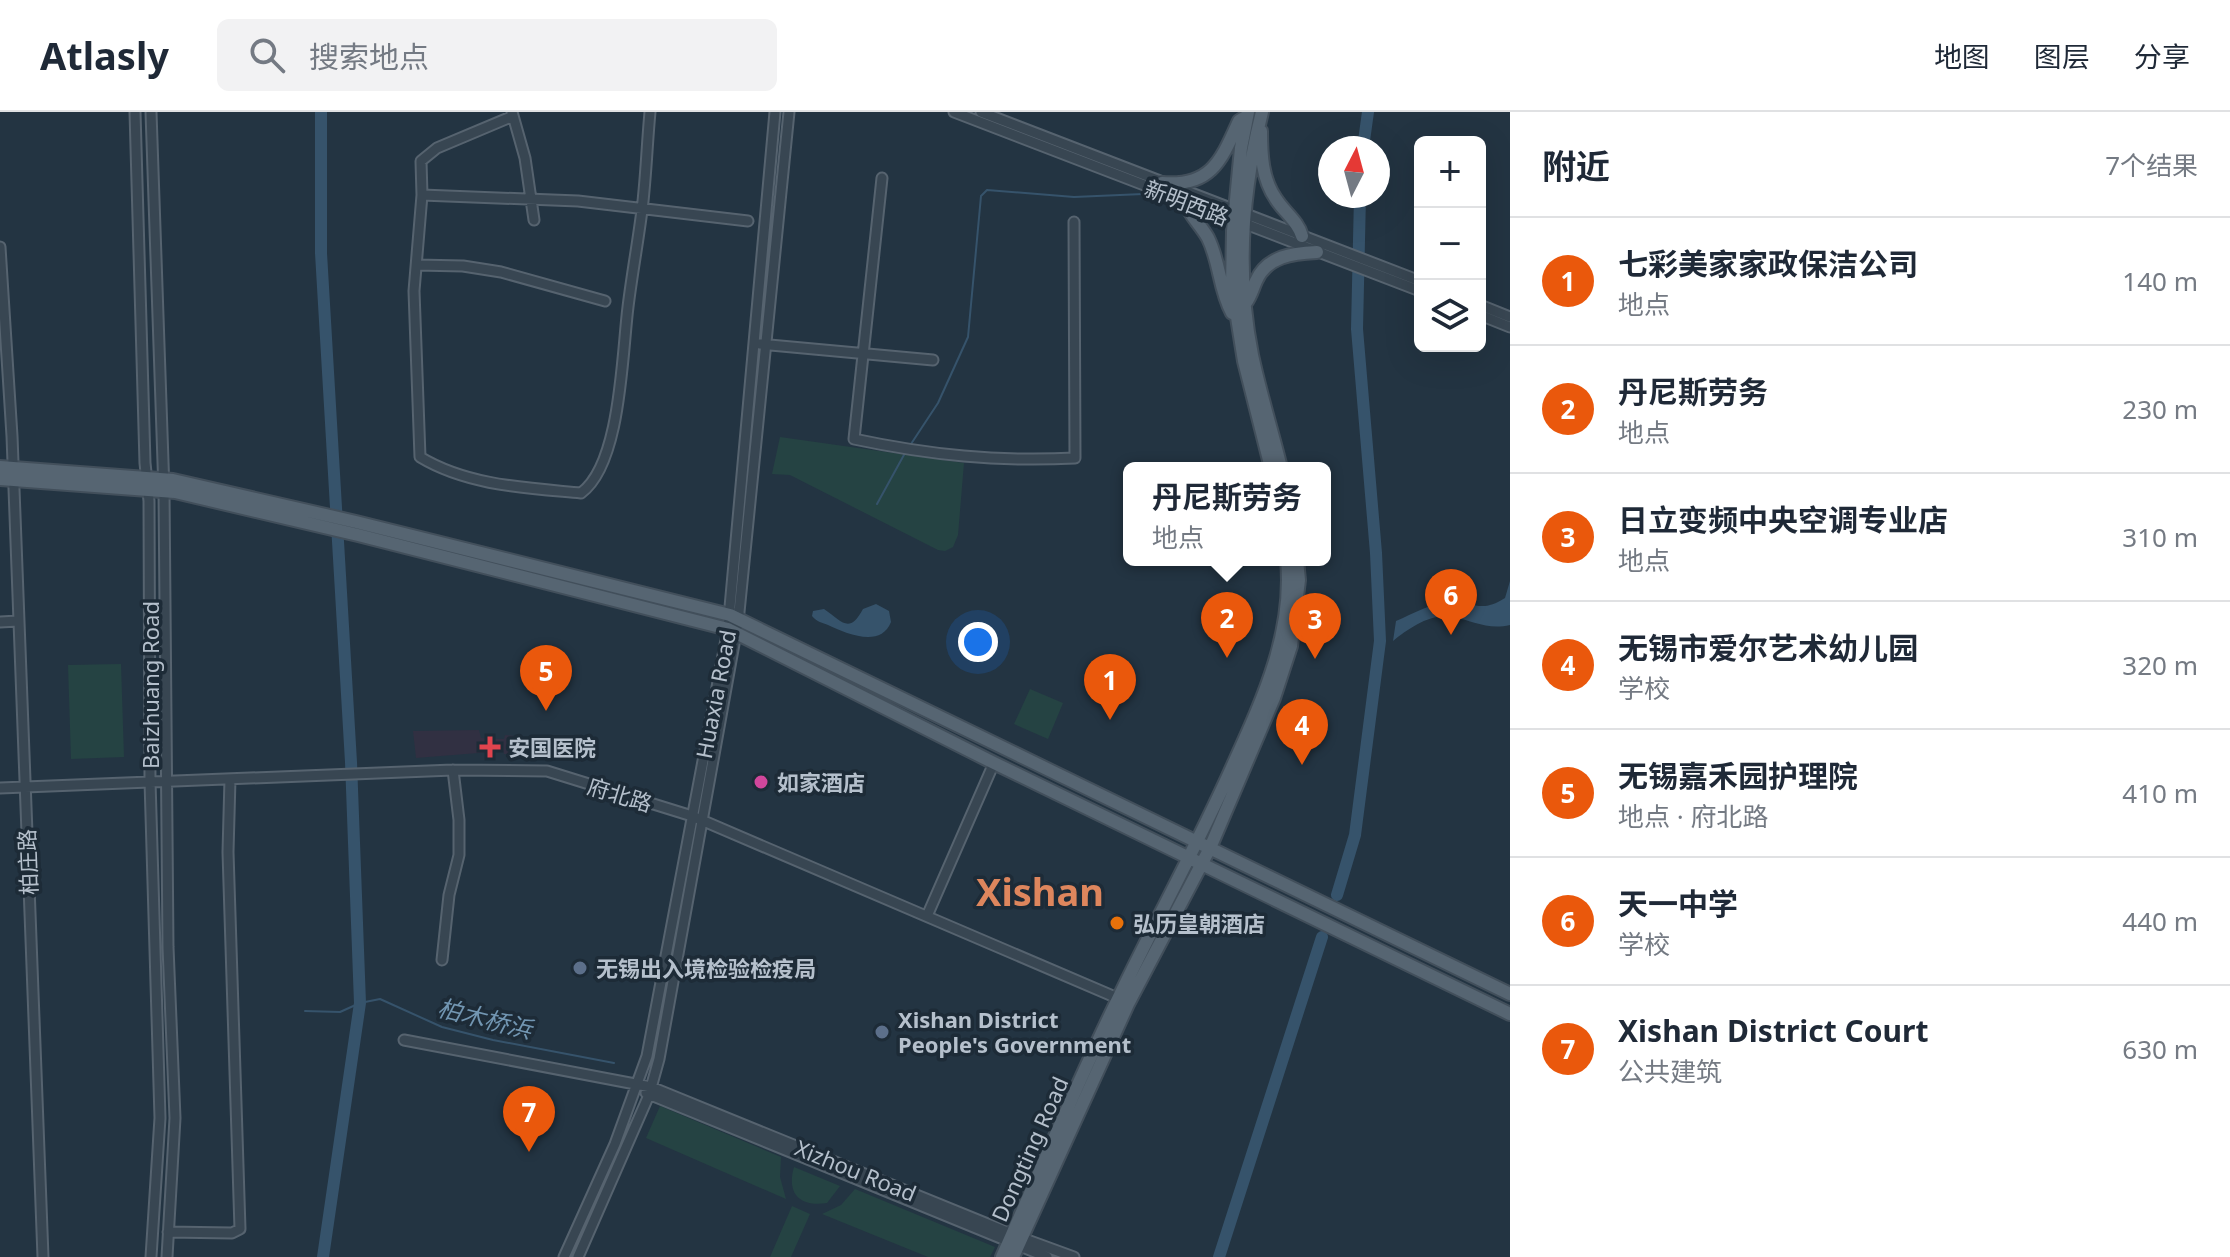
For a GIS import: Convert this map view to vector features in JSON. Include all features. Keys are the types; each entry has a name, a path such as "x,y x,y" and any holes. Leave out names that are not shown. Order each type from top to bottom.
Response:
{"main road":[{"path":"1262,112 1239,217 1252,355 1279,462"},
{"path":"1262,112 1262,164 1266,179 1275,198 1300,227 1302,236"},
{"path":"1162,183 1177,184 1203,177 1220,161 1239,121 1247,114"},
{"path":"1247,114 1241,148 1239,217 1232,286 1244,361 1269,462"},
{"path":"1184,200 1188,212 1209,240 1224,298 1237,321"},
{"path":"1245,304 1253,294 1260,274 1273,261 1300,253 1317,252"},
{"path":"6,473 163,485 734,616 1510,994"},
{"path":"357,528 732,631 994,763 1510,1014"},
{"path":"1204,845 1265,695 1281,644 1289,580 1288,566"},
{"path":"1204,845 1274,698 1291,646 1299,580 1298,566"},
{"name":"Dongting Road","path":"1002,1257 1015,1244 1123,1001 1204,845"}],"street":[{"name":"Baizhuang Road","path":"135,112 147,483 150,781 160,1118 151,1257"},
{"name":"Baizhuang Road","path":"151,112 163,485 165,781 175,1118 167,1257"},
{"path":"534,220 525,158 512,114 437,148 421,161 422,195 414,291 420,457 432,464 498,484 581,493 593,484 606,454 616,414 643,207 650,112"},
{"name":"Huaxia Road","path":"734,616 753,343 775,112"},
{"name":"Huaxia Road","path":"578,1257 650,1091 659,1059 704,821 734,616 789,112"},
{"name":"新明西路","path":"954,112 1184,200 1337,248 1414,288"},
{"name":"新明西路","path":"981,112 1162,183 1317,252 1417,280"},
{"path":"882,178 854,439 993,460 1075,458 1074,222"},
{"path":"422,195 643,207 748,221"},
{"name":"柏庄路","path":"0,247 6,473 18,621 43,1257"},
{"path":"417,265 463,266 501,272 605,301"},
{"path":"1486,307 1510,317"},
{"path":"1486,317 1510,327"},
{"path":"753,343 933,360"},
{"path":"0,622 18,621"},
{"name":"Huaxia Road","path":"564,1257 615,1144 647,1056 692,816 732,631"},
{"path":"927,916 994,763"},
{"path":"442,960 449,895 459,855 459,820 453,770"},
{"name":"府北路","path":"0,788 453,770 547,771 692,816 1123,1001"},
{"path":"168,1232 232,1233 240,1229 228,852 230,779"},
{"name":"Xizhou Road","path":"404,1040 638,1085 1047,1257"},
{"name":"Xizhou Road","path":"1015,1244 1074,1257"}],"shaded area":[{"path":"1510,581 1510,625 1487,626 1453,617 1437,617 1413,627 1393,641 1396,621 1443,603 1483,606 1497,603 1505,598"},
{"path":"876,604 889,611 891,622 880,635 872,637 844,632 812,616 813,611 824,609 849,624 863,609"},
{"name":"安国医院","path":"479,730 481,738 504,739 505,735 565,742 562,760 504,754 503,751 416,758 413,731"}],"green space":[{"path":"780,437 964,463 958,535 953,547 938,550 790,475 772,474"},
{"path":"121,664 124,757 71,759 68,665"},
{"path":"1030,689 1063,703 1048,739 1014,724"},
{"path":"660,1106 781,1157 780,1177 786,1199 646,1138"},
{"path":"794,1167 840,1186 827,1203 803,1201 792,1185"},
{"path":"855,1189 995,1247 990,1257 928,1257 822,1214 841,1205"},
{"path":"792,1206 810,1214 791,1257 770,1257"}],"waterway":[{"path":"321,112 321,253 351,762 360,1003 323,1257"},
{"path":"1365,136 1368,112"},
{"path":"909,447 938,403 968,337 981,196 987,190 1074,197 1143,194"},
{"path":"1337,895 1355,835 1380,641 1376,553 1357,329 1360,208"},
{"path":"877,504 905,453"},
{"path":"1219,1257 1322,937"},
{"name":"柏木桥浜","path":"305,1011 340,1012 380,999 442,1027 614,1063"}],"place":[{"name":"天一中学","path":"1451,635"},
{"name":"丹尼斯劳务","path":"1227,658"},
{"name":"日立变频中央空调专业店","path":"1315,659"},
{"name":"无锡嘉禾园护理院","path":"546,711"},
{"name":"七彩美家家政保洁公司","path":"1110,720"},
{"name":"安国医院","path":"490,747"},
{"name":"无锡市爱尔艺术幼儿园","path":"1302,765"},
{"name":"如家酒店","path":"761,782"},
{"name":"弘历皇朝酒店","path":"1117,923"},
{"name":"无锡出入境检验检疫局","path":"580,968"},
{"name":"Xishan District People's Government","path":"882,1032"},
{"name":"Xishan District Court","path":"529,1152"}],"district":[{"name":"Xishan","path":"1040,891"}]}
